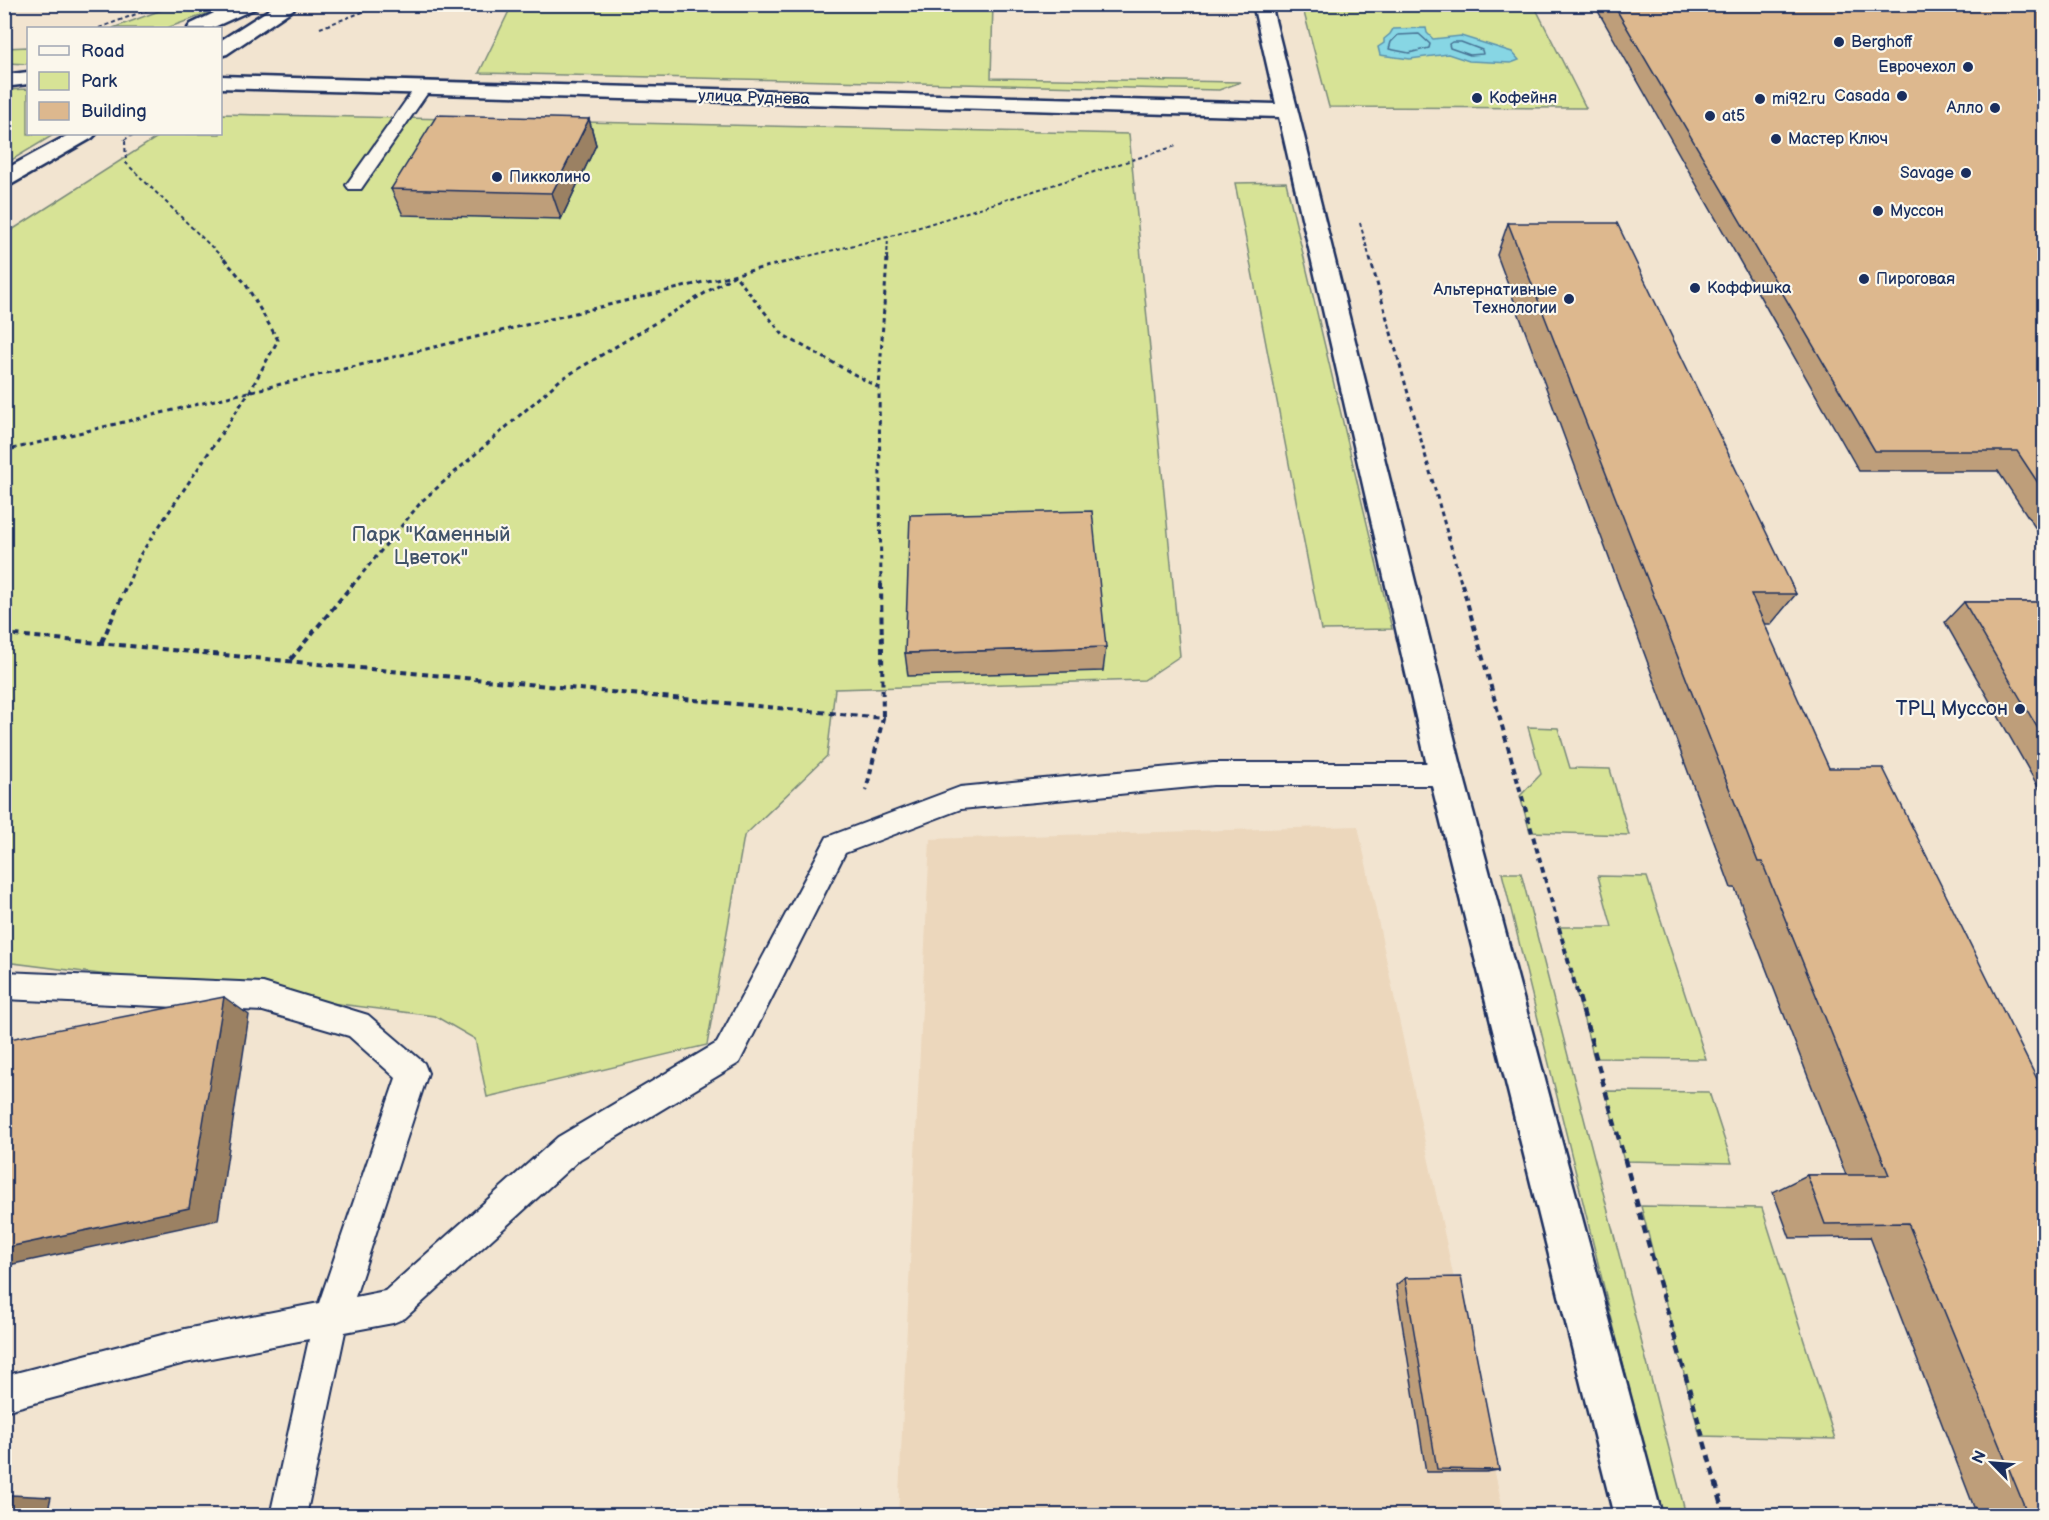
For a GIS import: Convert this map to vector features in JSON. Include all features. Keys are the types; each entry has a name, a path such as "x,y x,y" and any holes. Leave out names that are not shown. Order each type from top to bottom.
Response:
{"street":[{"path":"200,27 249,4"},
{"path":"222,37 272,4"},
{"path":"222,49 292,4"},
{"path":"1262,4 1446,774 1638,1515"},
{"path":"4,81 27,78"},
{"name":"улица Руднева","path":"222,82 1288,111"},
{"path":"4,179 82,135"}],"lane":[{"path":"355,185 423,88"},
{"path":"4,1394 185,1346 393,1306 569,1148 728,1053 836,844 960,798 1213,774 1446,774"},
{"path":"4,985 263,997 358,1025 413,1073 331,1318 288,1515"}],"path":[{"path":"102,27 163,4"},
{"path":"319,28 384,4"},
{"path":"4,451 888,237 1182,145"},
{"path":"102,642 140,555 250,391 278,340 245,283 222,257 126,163"},
{"path":"1359,222 1725,1515"},
{"path":"864,801 883,718 879,388 888,237"},
{"path":"735,275 783,335 879,388"},
{"path":"291,660 422,501 560,380 735,275"},
{"path":"4,634 883,718"}],"shaded area":[{"path":"1358,826 1504,1515 898,1516 930,839"}],"green space":[{"path":"993,4 991,78 1241,82 1219,90 479,73 512,5"},
{"path":"175,5 231,5 170,27 116,27"},
{"path":"1302,5 1534,5 1586,108 1329,107"},
{"path":"27,47 27,64 5,63 5,48"},
{"path":"27,89 27,135 53,135 5,164 5,90"},
{"name":"Парк \"Каменный Цветок\"","path":"222,114 1129,134 1180,656 1144,680 835,689 827,756 744,836 707,1045 487,1097 475,1039 435,1016 5,962 4,235 160,135 222,135"},
{"path":"1286,182 1392,629 1321,630 1235,183"},
{"path":"1528,727 1558,728 1570,768 1610,769 1629,835 1530,832 1520,796 1541,774"},
{"path":"1502,873 1521,873 1686,1515 1660,1515"},
{"path":"1598,876 1647,877 1706,1059 1594,1058 1559,927 1612,927"},
{"path":"1605,1091 1709,1092 1732,1163 1624,1161"},
{"path":"1641,1206 1762,1208 1835,1439 1700,1436"}],"water":[{"path":"1426,28 1427,33 1433,39 1461,36 1512,52 1519,60 1511,63 1469,61 1448,54 1410,59 1380,55 1378,47 1384,43 1384,39 1393,29"}],"building":[{"name":"Муссон","path":"1613,4 2044,4 2044,492 2017,451 1875,451"},
{"path":"437,115 589,119 552,193 391,189"},
{"path":"1508,223 1617,223 1796,594 1751,594 1829,768 1883,768 2044,1093 2044,1515 2028,1515 1908,1223 1825,1224 1807,1175 1889,1175 1762,862 1758,862"},
{"path":"1092,511 1106,647 905,653 910,515"},
{"path":"1964,602 2044,602 2044,739"},
{"path":"224,997 189,1208 4,1248 4,1040"},
{"path":"1461,1277 1499,1470 1437,1469 1405,1278"},
{"path":"11,1495 7,1515 4,1515 4,1496"}],"place":[{"name":"Berghoff","path":"1839,42"},
{"name":"Еврочехол","path":"1968,67"},
{"name":"Casada","path":"1902,96"},
{"name":"Кофейня","path":"1477,98"},
{"name":"mi92.ru","path":"1760,99"},
{"name":"Алло","path":"1995,108"},
{"name":"at5","path":"1710,116"},
{"name":"Мастер Ключ","path":"1776,139"},
{"name":"Savage","path":"1966,173"},
{"name":"Пикколино","path":"497,177"},
{"name":"Муссон","path":"1878,211"},
{"name":"Пироговая","path":"1864,279"},
{"name":"Коффишка","path":"1695,288"},
{"name":"Альтернативные Технологии","path":"1569,299"},
{"name":"ТРЦ Муссон","path":"2020,709"}]}
